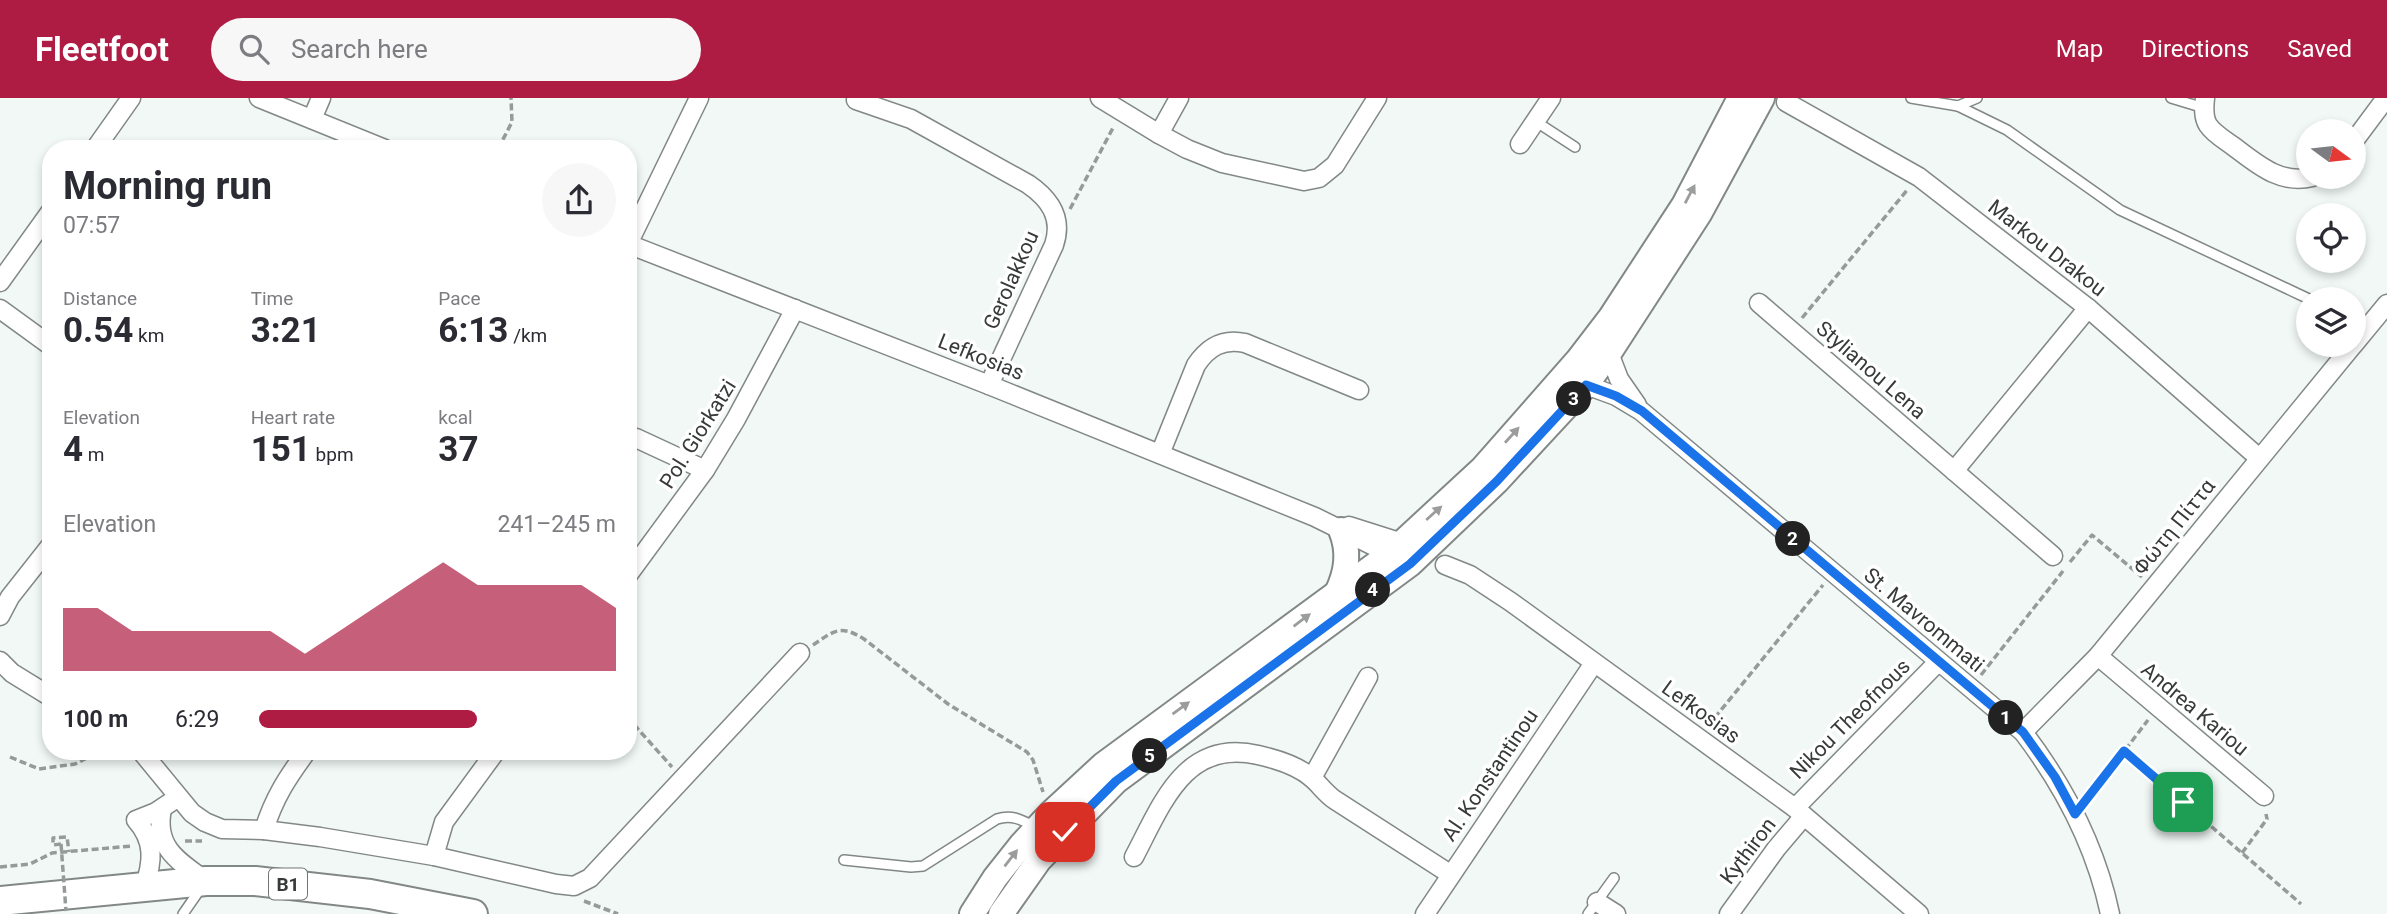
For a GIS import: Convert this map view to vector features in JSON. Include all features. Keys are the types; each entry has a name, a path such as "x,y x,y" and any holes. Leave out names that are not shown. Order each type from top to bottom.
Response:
{"main road":[{"path":"972,914 995,878 1044,821 1103,765 1337,593 1407,552 1578,360 1611,317 1684,205 1740,98"},
{"path":"1001,914 1039,860 1116,781 1497,481 1586,385 1609,353 1699,214 1762,98"},
{"path":"1337,593 1343,580 1347,557 1341,530"},
{"name":"B1","path":"0,901 206,881 267,882 370,894 473,914"}],"street":[{"path":"101,140 131,98"},
{"path":"259,98 312,118 347,140"},
{"path":"312,118 321,98"},
{"path":"637,225 699,98"},
{"path":"1100,98 1187,149 1222,163 1296,180 1313,181 1329,172 1335,165 1377,98"},
{"path":"1159,134 1179,98"},
{"path":"1520,144 1550,98"},
{"path":"2366,125 2386,98"},
{"name":"Gerolakkou","path":"856,100 911,119 1028,184 1047,200 1056,216 1058,230 1054,245 989,384"},
{"name":"Markou Drakou","path":"1786,102 1919,177 2088,308 2259,458"},
{"path":"2204,103 2206,120 2214,132 2262,168 2277,176 2296,179"},
{"path":"0,282 42,224"},
{"name":"Lefkosias","path":"637,248 989,384 1341,530 1407,552"},
{"name":"Stylianou Lena","path":"1759,303 2053,556"},
{"name":"Φώτη Πίττα","path":"2366,320 2387,304"},
{"path":"1954,471 2088,308"},
{"path":"0,309 42,339"},
{"name":"Pol. Giorkatzi","path":"637,563 705,470 736,419 795,309"},
{"path":"1160,454 1196,365 1202,356 1217,344 1235,341 1245,343 1359,390"},
{"name":"St. Mavrommati","path":"1609,353 1619,379 1642,411"},
{"name":"Φώτη Πίττα","path":"2023,732 2098,656 2342,357"},
{"name":"St. Mavrommati","path":"1586,385 1616,396 1642,411 2023,732 2055,777 2075,814 2097,866 2110,914"},
{"path":"637,438 705,470"},
{"name":"Lefkosias","path":"1315,517 1371,531 1407,552"},
{"path":"0,616 10,597 42,556"},
{"name":"Lefkosias","path":"1445,565 1470,575 1511,602 1800,812 1919,914"},
{"path":"149,760 177,799 198,819 222,829 264,830 434,856 574,886 590,878 800,653"},
{"name":"Andrea Kariou","path":"2098,656 2264,796"},
{"path":"0,661 12,673 42,691"},
{"name":"Nikou Theofnous","path":"1800,812 1938,662"},
{"name":"Al. Konstantinou","path":"1425,914 1594,663"},
{"path":"1312,778 1368,677"},
{"path":"1134,857 1168,793 1186,772 1208,756 1227,751 1252,753 1282,761 1312,778 1335,800 1450,874"},
{"path":"264,830 283,783 300,760"},
{"path":"434,856 444,822 489,760"},
{"path":"144,888 152,857 146,833 135,820 162,809 177,799"},
{"path":"162,809 159,828 163,842 177,859 206,881"},
{"name":"Kythiron","path":"1729,914 1800,812"},
{"path":"370,894 389,914"},
{"path":"1593,908 1616,914"}],"lane":[{"path":"1911,98 1958,106 2007,130 2120,210 2296,293"},
{"path":"1958,106 1977,98"},
{"path":"2171,98 2204,103"},
{"path":"1535,121 1575,147"},
{"path":"844,860 916,867 929,863 997,819 1005,817 1044,821"},
{"path":"1593,908 1614,878"},
{"path":"183,914 206,881"}],"path":[{"path":"503,140 512,122 511,98"},
{"path":"1056,216 1072,208 1121,111"},
{"path":"1791,331 1919,177"},
{"path":"1970,689 2092,535 2154,587"},
{"path":"1698,738 1833,573"},
{"path":"800,653 839,629 850,631 864,639 948,704 1027,752 1033,760 1044,821"},
{"path":"2075,814 2158,707"},
{"path":"637,728 682,779"},
{"path":"2124,751 2301,904"},
{"path":"10,757 39,769 75,764 83,760"},
{"path":"2242,853 2266,819 2264,796"},
{"path":"66,911 61,844 53,845 53,838 68,837 69,852"},
{"path":"0,867 30,864 52,853 150,844"}],"route":[{"path":"1065,832 1116,781 1410,564 1497,481 1586,385 1616,396 1642,411 2023,732 2055,777 2075,814 2124,751 2183,802"}]}
